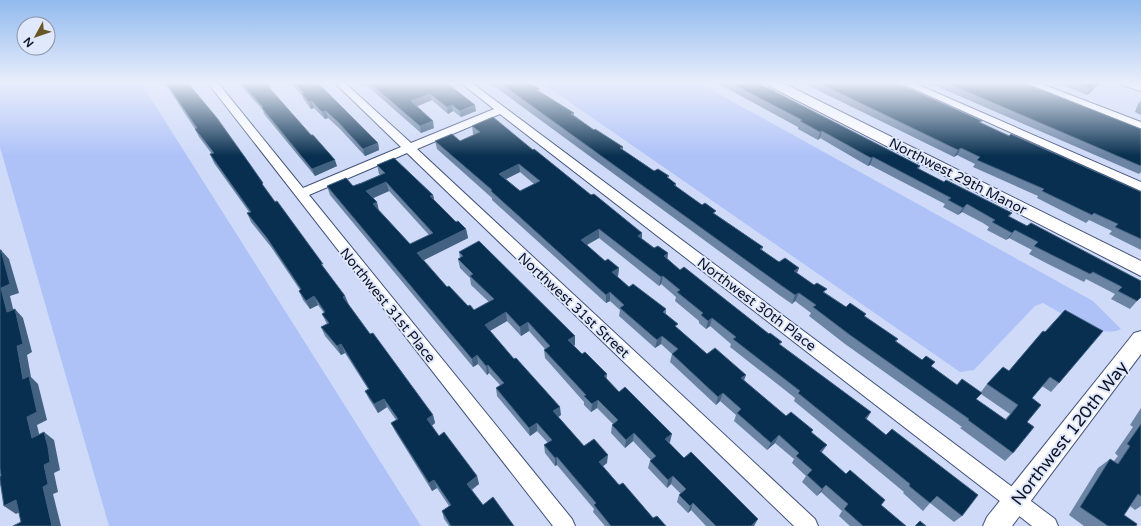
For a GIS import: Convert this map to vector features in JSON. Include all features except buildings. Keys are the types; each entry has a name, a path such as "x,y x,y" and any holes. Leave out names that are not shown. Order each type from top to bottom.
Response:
{"street":[{"name":"Northwest 31st Place","path":"232,108 564,526"},
{"name":"Northwest 31st Street","path":"366,108 808,526"},
{"name":"Northwest 30th Place","path":"498,108 1048,526"},
{"name":"Northwest 29th Manor","path":"822,108 1141,269"},
{"path":"961,108 1141,187"},
{"path":"1094,108 1141,126"},
{"path":"300,194 501,110"},
{"name":"Northwest 120th Way","path":"996,526 1141,339"}],"water":[{"path":"0,108 157,108 421,526 109,526 0,147"},
{"path":"578,108 743,108 1093,301 1121,329 1103,331 1092,328 1070,319 1043,303 1035,306 974,370 960,372"}]}
